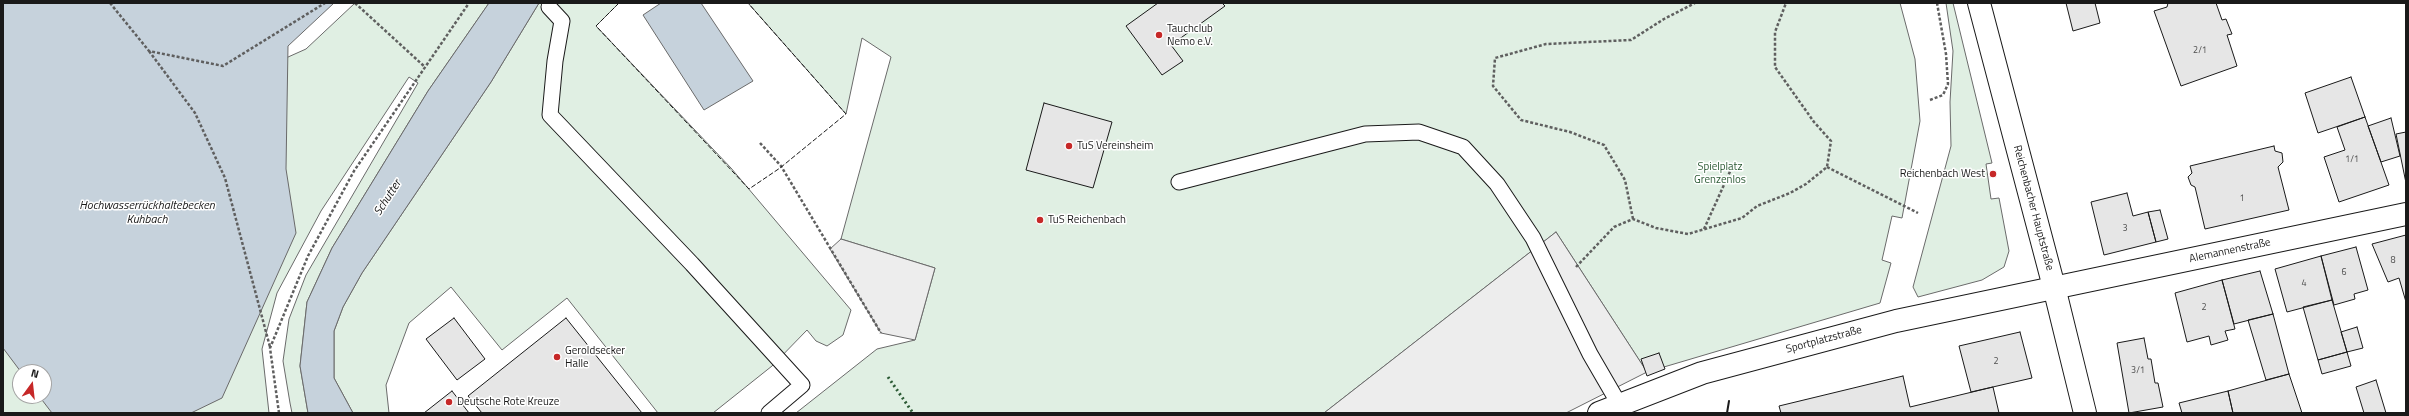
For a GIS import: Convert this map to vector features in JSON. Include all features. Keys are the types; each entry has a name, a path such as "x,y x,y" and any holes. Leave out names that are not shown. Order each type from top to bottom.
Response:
{"street":[{"name":"Reichenbacher Hauptstraße","path":"1979,3 2054,287 2085,413"},
{"name":"Alemannenstraße","path":"2054,287 2406,214"},
{"name":"Sportplatzstraße","path":"1599,413 1702,373 1896,321 2054,287"}],"lane":[{"path":"549,7 562,21 555,61 550,115 692,264 802,385 769,413"},
{"path":"1178,182 1365,134 1419,132 1463,147 1497,184 1533,238 1590,354 1619,404"}],"path":[{"path":"110,3 149,51 195,113 225,178 270,348 279,413"},
{"path":"149,51 223,66 325,3"},
{"path":"355,3 425,67"},
{"path":"270,348 308,256 346,186 469,3"},
{"path":"1633,219 1625,180 1604,145 1570,132 1521,120 1494,86 1495,58 1546,44 1631,40 1664,19 1695,3"},
{"path":"1558,288 1614,227 1633,219 1656,228 1688,234 1742,218 1757,206 1790,193 1806,184 1827,167 1831,141 1814,122 1775,67 1775,32 1786,3"},
{"path":"1930,100 1943,95 1948,84 1946,54 1937,3"},
{"path":"760,143 781,166 881,333"},
{"path":"1704,229 1733,165"},
{"path":"1827,167 1918,213"}],"green space":[{"name":"Hochwasserrückhaltebecken Kuhbach","path":"3,3 212,91 306,49 355,3 489,3 428,91 332,248 307,302 300,366 308,413 292,413 283,361 289,319 306,275 418,83 409,77 321,211 277,293 262,349 269,413 3,413"},
{"path":"539,3 619,3 596,26 731,168 851,310 843,335 827,346 816,341 807,330 772,366 713,413 658,413 567,298 502,350 451,287 409,323 386,385 389,413 353,413 334,378 334,331 343,307 362,273 491,82"},
{"name":"Spielplatz Grenzenlos","path":"748,3 1900,3 1915,59 1920,121 1902,218 1892,216 1882,260 1891,263 1880,303 1647,372 1556,232 1324,413 796,413 877,349 915,340 935,268 841,239 891,57 862,38 846,114"},
{"path":"1946,3 1953,3 1992,163 1986,164 1991,199 1999,198 2009,251 2004,267 1982,280 1918,297 1913,287 1951,146 1950,102 1953,51"}],"shaded area":[{"path":"1556,232 1647,372 1566,413 1324,413"},
{"path":"841,239 935,268 915,340 881,333 830,249"}],"water":[{"name":"Hochwasserrückhaltebecken Kuhbach","path":"3,3 334,3 288,46 286,169 296,233 222,398 191,413 52,413 45,404 52,404 52,364 15,364 3,348"},
{"name":"Schutter","path":"489,3 539,3 491,82 362,273 343,307 334,331 334,378 353,413 308,413 300,366 307,302 332,248 428,91"},
{"path":"661,3 701,3 753,81 704,110 643,15"}],"building":[{"name":"Tauchclub Nemo e.V.","path":"1158,3 1222,3 1225,6 1171,45 1183,61 1162,75 1126,26"},
{"path":"2066,3 2095,3 2100,23 2073,31"},
{"path":"2168,3 2216,3 2222,20 2226,19 2232,34 2227,35 2237,66 2181,86 2154,11 2167,7"},
{"path":"2351,77 2365,117 2318,133 2305,93"},
{"name":"TuS Vereinsheim","path":"1044,103 1112,122 1093,188 1026,170"},
{"path":"2365,117 2389,185 2339,202 2324,157 2345,150 2337,127"},
{"path":"2391,118 2400,156 2381,162 2368,126"},
{"path":"2406,132 2406,183 2396,134"},
{"path":"2274,146 2275,151 2282,153 2283,162 2278,167 2289,210 2205,229 2195,187 2191,185 2188,177 2192,173 2190,166"},
{"path":"2127,193 2133,216 2148,212 2156,242 2104,255 2091,202"},
{"path":"2160,210 2168,239 2156,242 2148,212"},
{"path":"2406,235 2406,302 2399,278 2388,282 2372,244"},
{"path":"2356,247 2368,290 2354,294 2355,299 2334,305 2321,256"},
{"path":"2321,256 2332,300 2287,312 2275,269"},
{"path":"2260,271 2273,314 2234,324 2222,280"},
{"path":"2222,280 2235,329 2225,331 2228,340 2211,345 2209,336 2187,342 2175,293"},
{"path":"2332,300 2347,352 2318,360 2303,307"},
{"path":"2273,314 2289,374 2266,380 2248,320"},
{"path":"454,318 485,359 457,380 426,339"},
{"name":"Geroldsecker Halle","path":"566,318 642,413 482,413 468,396"},
{"path":"2357,327 2363,348 2347,352 2341,332"},
{"path":"2020,332 2032,378 1971,392 1959,346"},
{"path":"2144,338 2148,359 2151,359 2155,383 2158,383 2163,407 2129,413 2117,343"},
{"path":"2347,352 2351,366 2322,374 2318,360"},
{"path":"1659,353 1665,369 1647,376 1641,359"},
{"path":"2289,374 2302,413 2233,413 2228,391"},
{"path":"1903,376 1910,407 1993,387 1999,413 1781,413 1779,406"},
{"path":"2376,380 2386,413 2364,413 2356,387"},
{"name":"Deutsche Rote Kreuze","path":"452,391 469,413 424,413"},
{"path":"2228,391 2233,413 2182,413 2179,403"}],"hedge":[{"path":"888,377 913,413"}],"fence":[{"path":"619,3 596,26 749,189 780,168 846,114 748,3"}],"wall":[{"path":"1727,413 1729,401"}],"place":[{"name":"Tauchclub Nemo e.V.","path":"1159,35"},
{"name":"TuS Vereinsheim","path":"1069,146"},
{"name":"Reichenbach West","path":"1993,174"},
{"name":"TuS Reichenbach","path":"1040,220"},
{"name":"Geroldsecker Halle","path":"557,357"},
{"name":"Deutsche Rote Kreuze","path":"449,402"}]}
